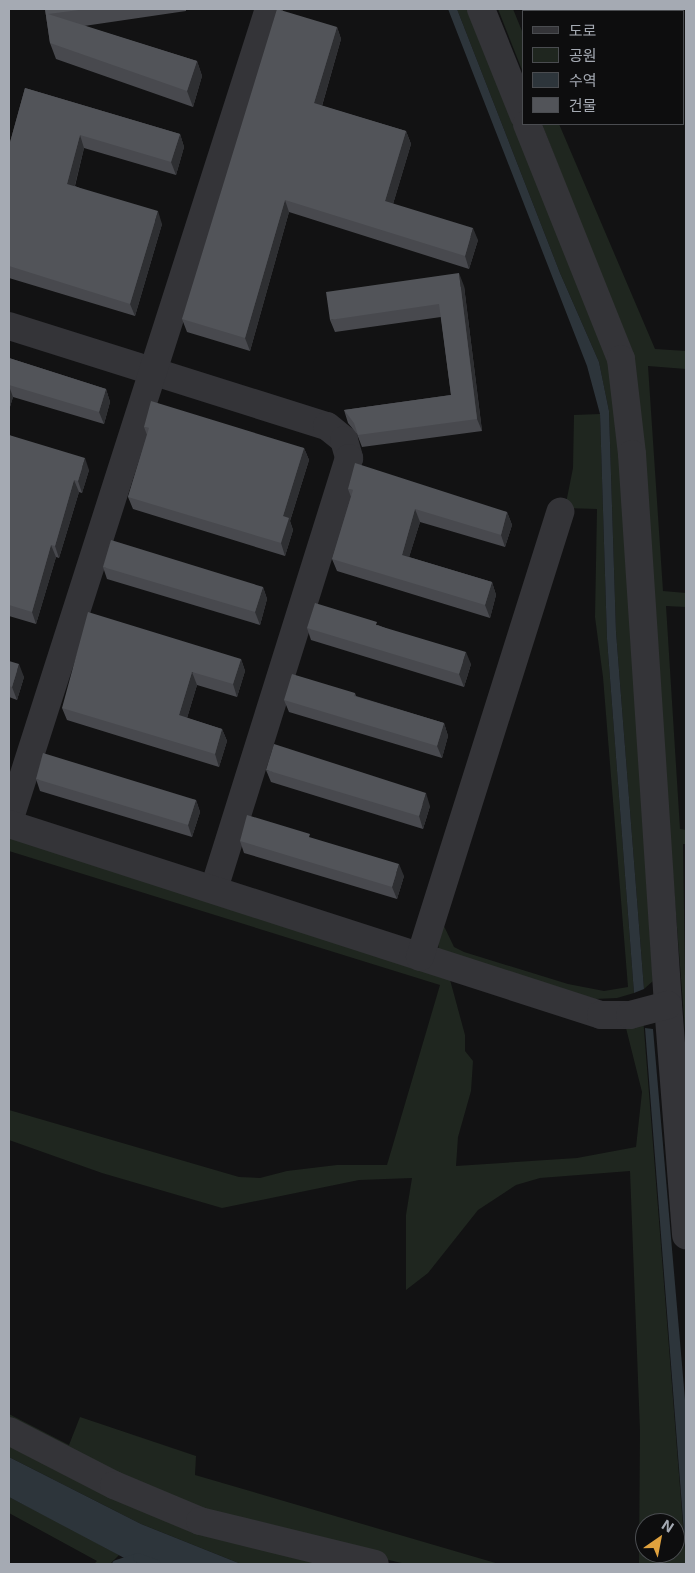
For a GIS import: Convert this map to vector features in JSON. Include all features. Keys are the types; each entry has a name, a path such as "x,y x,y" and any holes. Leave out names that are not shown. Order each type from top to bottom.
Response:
{"street":[{"path":"269,9 9,823 601,1015 630,1015 668,1005"},
{"path":"481,9 522,111"},
{"path":"527,125 621,359 640,561 668,1005 686,1235"},
{"path":"9,326 327,426 344,440 349,458 214,888"},
{"path":"420,957 560,512"},
{"path":"9,1431 114,1485 200,1521 375,1564"}],"green space":[{"path":"457,9 473,9 614,373 653,981 644,989 616,632 609,411 599,362 560,273"},
{"path":"498,9 513,9 522,31 522,70"},
{"path":"542,125 559,125 655,349 686,351 686,369 648,366 663,591 686,593 686,607 666,606 680,829 686,830 686,844 683,844 686,1042 668,812 623,334"},
{"path":"600,414 607,639 634,993 617,998 595,999 439,951 438,942 443,924 454,947 464,952 568,984 604,991 628,987 603,677 595,617 597,509 565,508 573,468 574,415"},
{"path":"9,836 449,976 465,1035 465,1051 473,1061 471,1091 458,1137 456,1166 577,1158 636,1147 642,1092 625,1024 643,1017 682,1513 639,1513 640,1431 630,1171 540,1178 516,1185 478,1210 428,1273 406,1290 406,1215 412,1178 359,1180 222,1208 102,1173 9,1140 9,1110 239,1177 260,1178 287,1171 337,1165 387,1165 440,985 9,851"},
{"path":"9,1414 69,1445 80,1417 196,1456 195,1475 499,1564 406,1564 237,1525 9,1427"},
{"path":"9,1435 50,1457 367,1564 241,1564 141,1524 9,1457"},
{"path":"9,1497 119,1555 110,1564 94,1564 97,1561 9,1513"},
{"path":"685,1551 686,1564 639,1564 685,1563"}],"water":[{"path":"448,9 457,9 560,273 599,362 609,411 616,632 644,989 634,993 607,639 600,414 587,366"},
{"path":"645,1028 653,1029 686,1411 686,1559 685,1513 682,1513"},
{"path":"9,1457 141,1524 241,1564 140,1564 128,1560 9,1497"}],"building":[{"path":"45,9 87,9 48,14 197,61 187,91 50,43"},
{"path":"277,9 337,27 314,103 406,131 385,201 473,228 465,256 285,200 245,338 182,319"},
{"path":"25,88 180,134 171,162 80,135 67,184 158,211 130,304 9,266 9,146"},
{"path":"459,273 477,419 358,435 354,423 344,410 451,395 439,304 330,320 326,292"},
{"path":"9,358 106,389 99,412 9,385"},
{"path":"151,401 304,448 283,516 289,518 281,543 128,497 149,428 144,427"},
{"path":"9,435 85,458 78,481 74,480 55,546 51,545 32,612 9,605"},
{"path":"355,463 507,512 501,535 415,509 402,555 492,582 485,605 332,559 353,490 348,489"},
{"path":"111,540 263,587 255,612 103,567"},
{"path":"315,603 377,622 376,625 466,652 459,674 307,628"},
{"path":"88,612 241,659 233,684 192,672 179,715 222,729 215,754 62,708"},
{"path":"9,661 19,664 12,687 9,686"},
{"path":"292,674 355,693 354,696 444,723 437,746 284,700"},
{"path":"274,744 426,793 419,816 266,770"},
{"path":"43,753 196,800 188,825 36,779"},
{"path":"247,815 310,834 309,837 399,864 392,887 240,841"}],"waterway":[{"path":"116,1564 137,1557 156,1564"}]}
